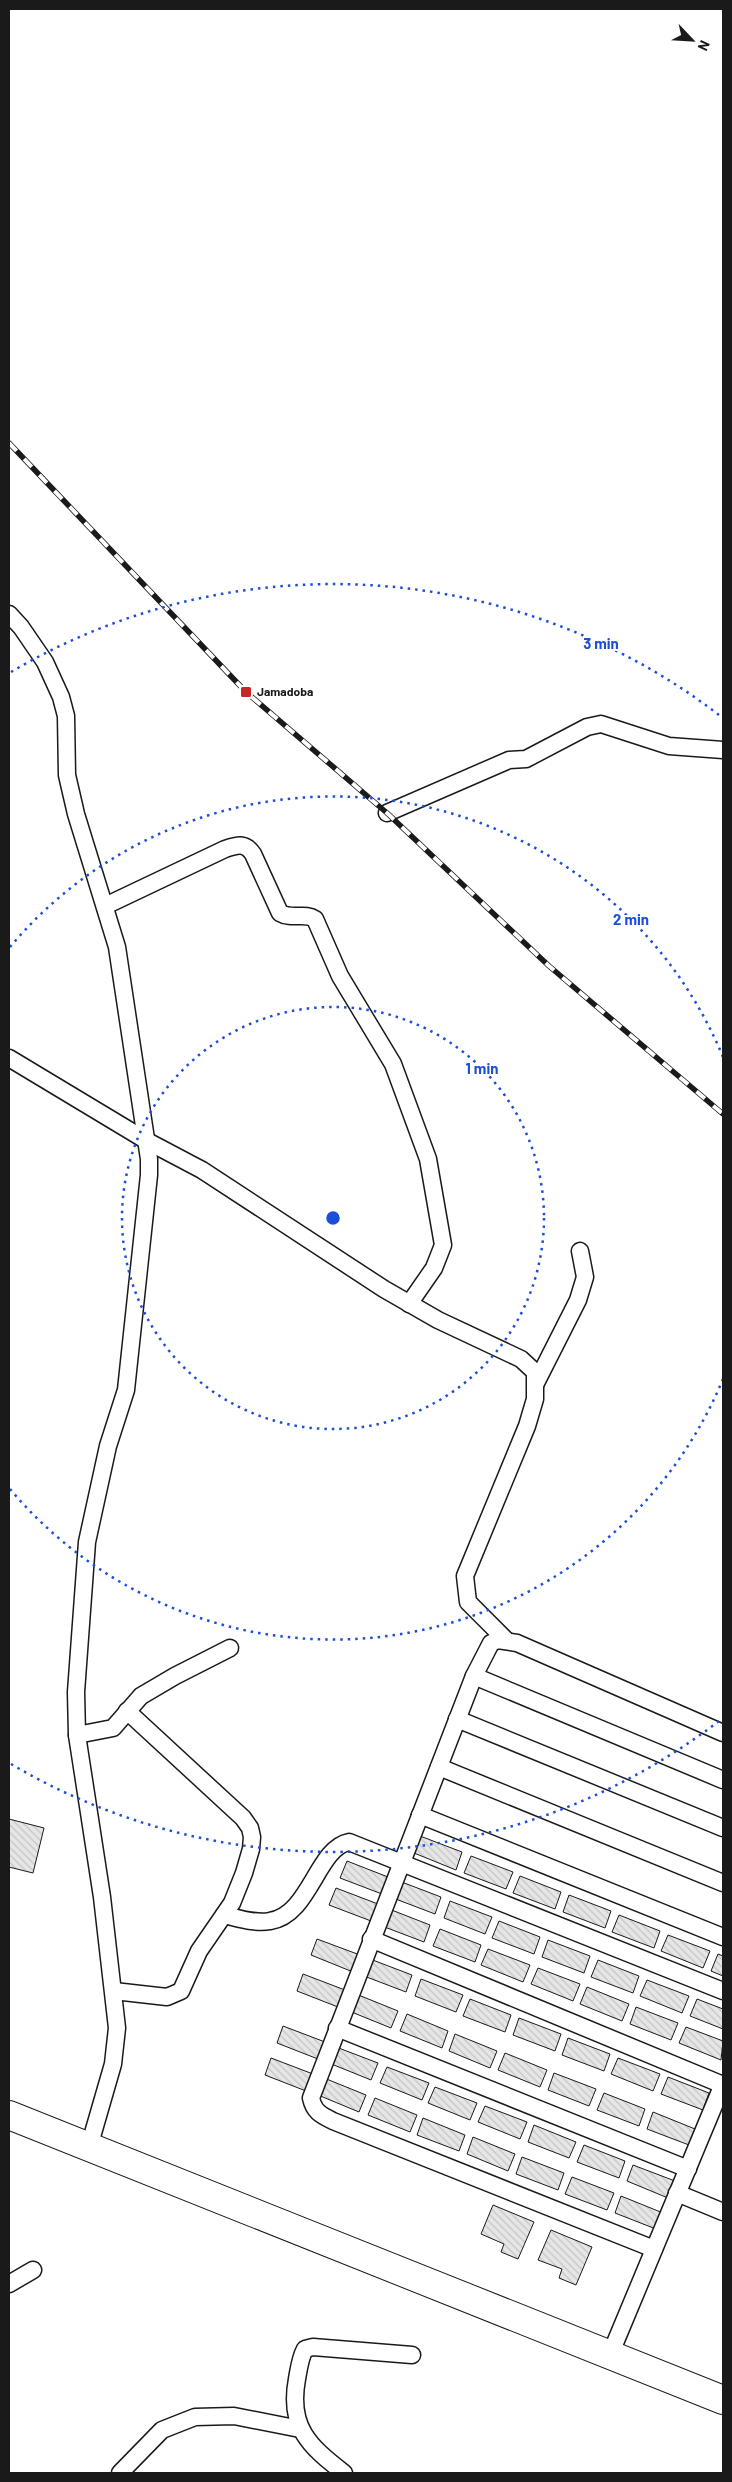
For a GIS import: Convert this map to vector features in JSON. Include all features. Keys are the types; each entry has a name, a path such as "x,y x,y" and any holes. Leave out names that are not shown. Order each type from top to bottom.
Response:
{"highway":[{"path":"9,2115 723,2400"}],"street":[{"path":"9,614 33,643 45,662 61,696 67,730 67,775 76,814 106,906 123,978 148,1140 149,1175 126,1390 108,1446 87,1542 76,1692 77,1735 102,1896 117,2028 114,2064 89,2147"},
{"path":"387,813 509,760 526,759 587,727 601,724 668,746 723,750"},
{"path":"106,906 225,849 244,845 249,847 253,854 280,913 293,917 310,916 316,919 340,976 393,1064 428,1159 443,1245 434,1268 409,1304"},
{"path":"9,1058 223,1183 409,1304 521,1360 535,1372 535,1398 527,1426 465,1576 468,1602 507,1641"},
{"path":"536,1383 578,1300 585,1277 580,1251"},
{"path":"654,2249 320,2115 313,2107 311,2098 474,1676 486,1649 491,1643 498,1640 517,1643 723,1733"},
{"path":"77,1735 113,1728 141,1696 154,1687 230,1648"},
{"path":"474,1676 723,1780"},
{"path":"114,1991 167,1997 176,1995 185,1985 205,1940 232,1903 251,1849 250,1828 243,1818 127,1711"},
{"path":"457,1719 723,1828"},
{"path":"439,1767 723,1882"},
{"path":"420,1815 723,1937"},
{"path":"224,1915 258,1922 271,1921 283,1917 295,1906 332,1853 342,1843 358,1844 723,1991"},
{"path":"372,1939 723,2084 610,2355"},
{"path":"337,2028 688,2169"},
{"path":"677,2193 723,2212"},
{"path":"9,2284 33,2270"},
{"path":"344,2473 315,2450 300,2429 294,2404 301,2356 305,2349 313,2347 412,2356"},
{"path":"120,2473 162,2430 195,2417 234,2416 300,2429"}],"building":[{"path":"9,1819 44,1828 33,1873 9,1867"},
{"path":"420,1836 462,1852 456,1870 414,1853"},
{"path":"471,1856 513,1872 506,1889 464,1873"},
{"path":"347,1861 388,1877 382,1894 340,1878"},
{"path":"520,1876 561,1892 555,1909 513,1893"},
{"path":"399,1881 441,1897 435,1914 393,1898"},
{"path":"336,1888 378,1904 371,1921 329,1905"},
{"path":"569,1895 611,1911 605,1928 563,1912"},
{"path":"450,1901 492,1917 485,1934 444,1918"},
{"path":"389,1909 430,1925 424,1942 382,1926"},
{"path":"619,1915 660,1931 654,1948 612,1932"},
{"path":"499,1921 540,1937 534,1954 492,1938"},
{"path":"440,1929 481,1945 475,1962 433,1946"},
{"path":"668,1935 710,1951 703,1968 661,1951"},
{"path":"317,1939 360,1955 353,1972 311,1955"},
{"path":"548,1940 590,1956 584,1973 542,1957"},
{"path":"488,1949 530,1965 523,1982 481,1965"},
{"path":"718,1954 723,1956 723,1976 711,1971"},
{"path":"370,1959 412,1975 406,1992 364,1976"},
{"path":"598,1960 639,1976 633,1993 591,1977"},
{"path":"538,1968 580,1984 573,2001 531,1984"},
{"path":"303,1974 345,1990 338,2007 297,1991"},
{"path":"421,1979 463,1995 456,2012 415,1996"},
{"path":"647,1980 689,1996 682,2013 640,1996"},
{"path":"587,1987 629,2004 622,2021 580,2004"},
{"path":"356,1994 398,2011 391,2028 349,2011"},
{"path":"470,1999 511,2015 505,2032 463,2016"},
{"path":"697,1999 723,2009 723,2029 690,2016"},
{"path":"636,2007 678,2023 671,2040 630,2024"},
{"path":"407,2014 448,2031 442,2048 400,2031"},
{"path":"519,2018 561,2034 555,2051 513,2035"},
{"path":"283,2026 325,2042 318,2059 277,2043"},
{"path":"686,2027 723,2041 721,2060 679,2043"},
{"path":"455,2034 497,2051 490,2068 449,2051"},
{"path":"568,2038 610,2054 604,2071 562,2055"},
{"path":"336,2047 378,2063 371,2080 329,2063"},
{"path":"505,2053 547,2070 540,2087 498,2070"},
{"path":"271,2058 313,2074 306,2091 265,2075"},
{"path":"618,2058 660,2074 653,2091 611,2074"},
{"path":"387,2067 429,2083 422,2100 380,2083"},
{"path":"554,2073 596,2089 589,2106 548,2090"},
{"path":"668,2077 709,2093 703,2110 661,2094"},
{"path":"324,2078 366,2095 359,2112 318,2095"},
{"path":"435,2087 477,2103 470,2120 428,2103"},
{"path":"604,2093 645,2109 639,2126 597,2110"},
{"path":"375,2098 417,2115 410,2132 368,2115"},
{"path":"485,2106 527,2122 520,2139 478,2122"},
{"path":"653,2112 695,2129 689,2145 647,2129"},
{"path":"423,2118 465,2135 459,2151 417,2135"},
{"path":"534,2125 576,2142 569,2158 528,2142"},
{"path":"473,2137 515,2154 508,2171 467,2154"},
{"path":"584,2145 625,2161 619,2178 577,2162"},
{"path":"522,2157 564,2173 558,2190 516,2174"},
{"path":"633,2165 675,2181 668,2198 627,2181"},
{"path":"572,2177 614,2193 607,2210 565,2194"},
{"path":"621,2196 663,2213 656,2229 615,2213"},
{"path":"493,2205 534,2222 518,2259 501,2252 504,2244 481,2234"},
{"path":"551,2230 592,2247 576,2285 559,2278 562,2269 538,2260"}],"railway":[{"path":"9,443 246,692 387,813 549,966 723,1114"}],"place":[{"name":"Jamadoba","path":"246,692"}]}
